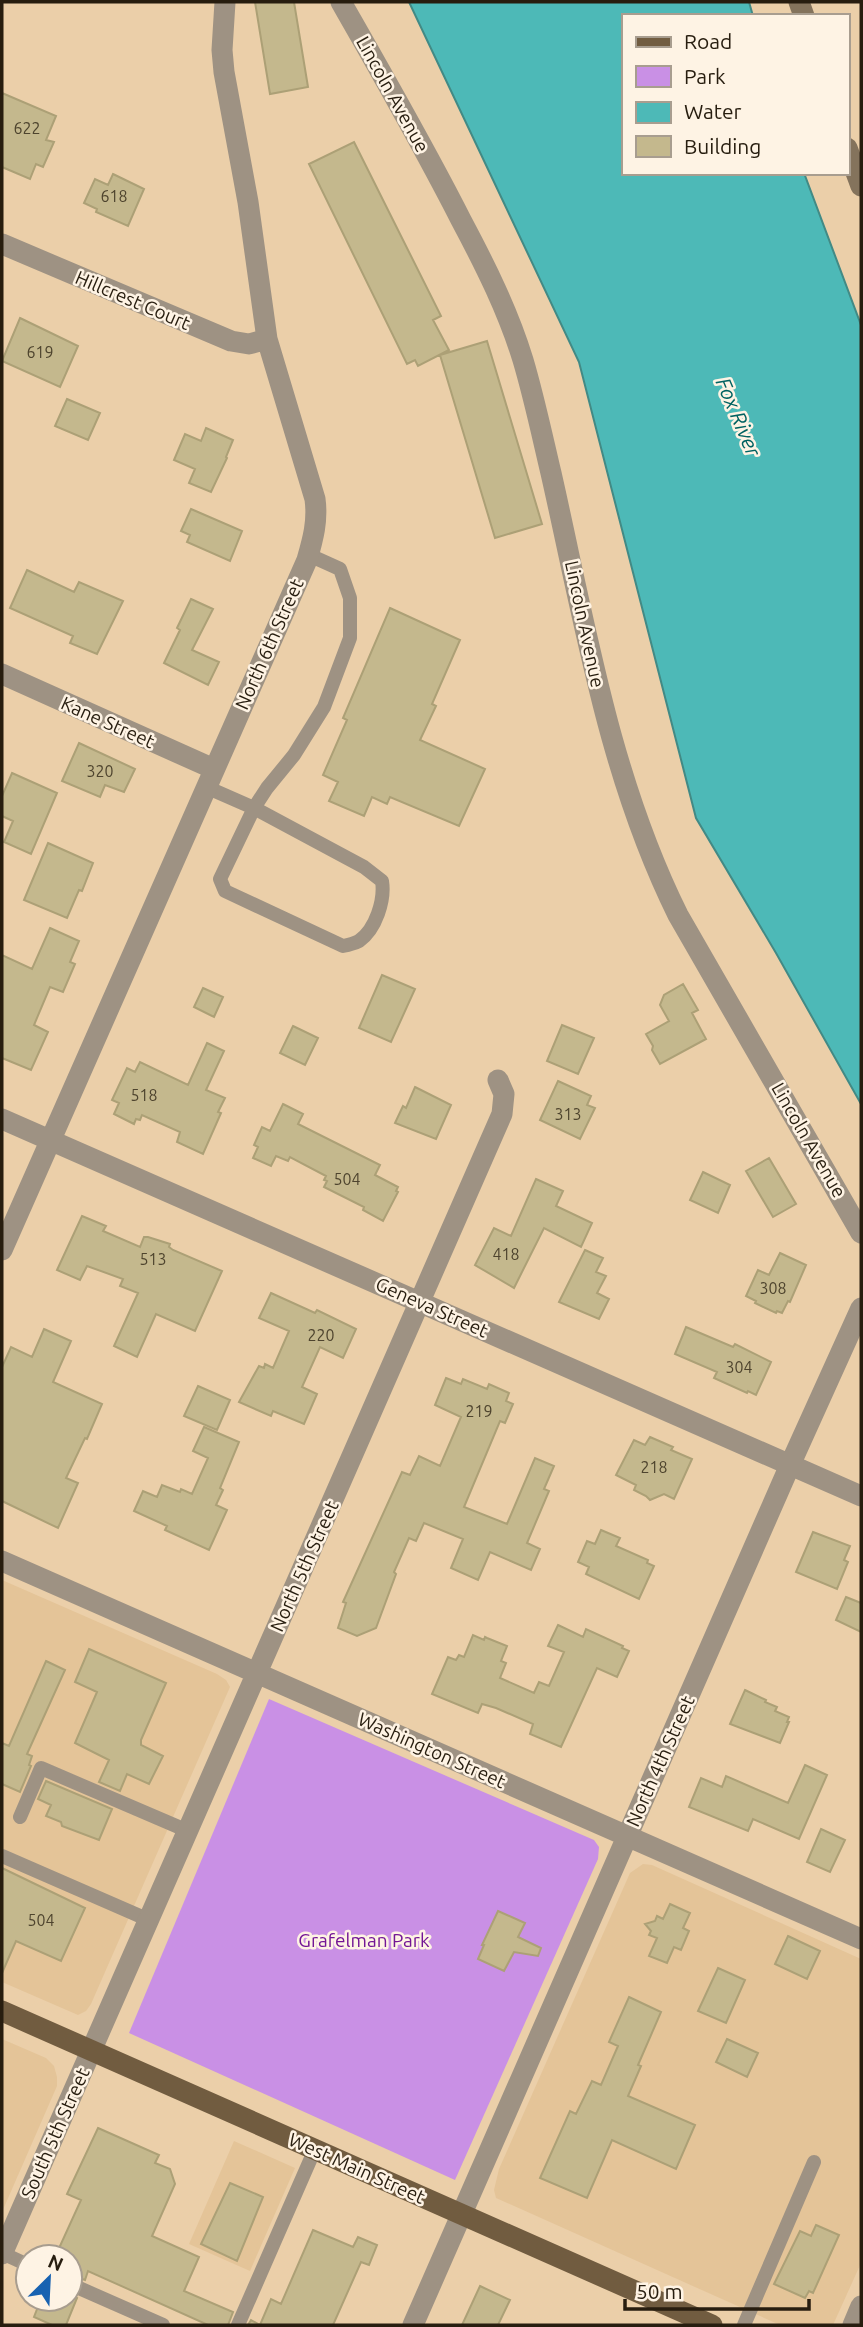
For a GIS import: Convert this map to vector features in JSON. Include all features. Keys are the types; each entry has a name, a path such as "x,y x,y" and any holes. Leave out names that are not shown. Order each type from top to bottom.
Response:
{"main road":[{"name":"West Main Street","path":"2,2011 712,2325"}],"street":[{"name":"North 6th Street","path":"2,1250 309,555 316,522 315,499 267,340 248,202 224,72 225,2"},
{"name":"Lincoln Avenue","path":"341,2 442,181 494,284 513,330 542,431 613,746 656,870 678,915 861,1233"},
{"path":"849,153 861,186"},
{"name":"Hillcrest Court","path":"2,244 231,341 249,344 267,340"},
{"name":"Kane Street","path":"2,674 210,778"},
{"name":"North 5th Street","path":"91,2051 502,1114 504,1094 498,1080"},
{"name":"Geneva Street","path":"2,1119 861,1496"},
{"name":"North 4th Street","path":"413,2325 861,1308"},
{"name":"Washington Street","path":"2,1561 861,1939"},
{"name":"South 5th Street","path":"2,2254 91,2051"},
{"path":"853,2325 861,2306"}],"lane":[{"path":"210,778 254,808 364,867 382,881 384,895 370,928 358,941 343,946 225,891 220,879 254,808 294,754 324,707 350,638 350,598 340,569 309,555"},
{"path":"20,1817 41,1768 188,1832"},
{"path":"2,1856 149,1920"},
{"path":"238,2325 315,2149"},
{"path":"744,2325 814,2162"},
{"path":"84,2291 147,2322 163,2325"}],"shaded area":[{"path":"2,1580 217,1674 226,1680 230,1687 91,2004 86,2011 78,2015 2,1982"},
{"path":"643,1864 652,1865 861,1959 861,2263 833,2325 780,2325 496,2198 494,2190 499,2169 630,1873"},
{"path":"2,2039 46,2058 54,2066 57,2086 2,2212"},
{"path":"234,2141 295,2168 250,2271 189,2244"}],"green space":[{"name":"Grafelman Park","path":"269,1699 594,1840 599,1847 598,1859 455,2180 129,2033"}],"water":[{"name":"Fox River","path":"409,2 749,2 752,14 622,14 622,175 805,175 861,325 861,1104 696,818 579,362"}],"building":[{"path":"255,2 294,2 308,87 270,94"},
{"path":"2,93 56,116 46,140 54,142 43,167 36,164 30,179 2,167"},
{"path":"354,142 441,316 433,320 449,350 418,366 415,360 407,364 309,164"},
{"path":"113,174 144,189 128,226 96,212 97,209 84,203 95,179 108,185"},
{"path":"20,318 78,346 60,387 2,361"},
{"path":"487,341 542,524 495,538 440,355"},
{"path":"67,399 100,413 88,440 55,426"},
{"path":"206,428 233,440 211,492 189,483 195,469 174,460 185,434 201,441"},
{"path":"191,509 242,531 230,561 187,542 190,535 181,531"},
{"path":"27,570 74,592 79,582 123,601 97,654 70,643 73,636 10,608"},
{"path":"191,599 213,609 192,650 219,662 208,685 164,663"},
{"path":"390,608 460,640 432,704 436,706 420,740 485,769 459,826 390,797 387,804 372,797 364,816 329,801 338,782 323,775 347,720 343,718"},
{"path":"79,743 135,769 124,792 105,785 100,797 62,781"},
{"path":"12,773 57,793 31,854 4,842 13,821 2,816 2,796"},
{"path":"48,843 93,863 67,918 24,900"},
{"path":"50,928 79,941 70,962 75,964 63,992 50,987 34,1025 48,1032 31,1070 2,1058 2,955 32,969"},
{"path":"382,975 415,989 391,1042 359,1028"},
{"path":"683,984 698,1010 692,1013 706,1039 660,1064 646,1034 669,1021 660,1005 664,995"},
{"path":"203,988 223,997 214,1017 194,1007"},
{"path":"562,1025 594,1038 578,1074 547,1061"},
{"path":"293,1026 318,1038 305,1065 280,1053"},
{"path":"207,1043 224,1051 206,1090 225,1098 203,1154 177,1142 180,1132 142,1115 134,1124 114,1114 119,1103 112,1100 127,1068 135,1072 140,1062 188,1085"},
{"path":"558,1081 591,1096 587,1105 595,1108 580,1139 540,1120"},
{"path":"415,1087 451,1105 436,1139 395,1123 403,1106 406,1108"},
{"path":"283,1104 303,1114 298,1124 380,1165 375,1175 398,1187 383,1221 363,1210 364,1207 324,1187 326,1176 290,1157 288,1161 276,1156 271,1166 253,1158 258,1147 254,1145 262,1127 270,1131"},
{"path":"769,1158 796,1204 773,1217 746,1171"},
{"path":"703,1172 730,1185 718,1213 690,1200"},
{"path":"536,1179 563,1191 556,1206 592,1223 581,1247 544,1228 514,1288 475,1265 494,1228 511,1236"},
{"path":"82,1216 106,1226 103,1231 140,1247 144,1237 148,1237 170,1244 169,1247 173,1250 222,1271 195,1331 156,1314 137,1357 114,1346 138,1293 120,1286 123,1279 87,1266 80,1280 57,1270"},
{"path":"585,1250 603,1258 596,1272 606,1276 597,1293 609,1299 599,1319 559,1302"},
{"path":"780,1253 806,1265 790,1302 788,1301 782,1313 776,1313 746,1296 758,1270 769,1275"},
{"path":"271,1293 315,1313 317,1310 356,1329 343,1358 320,1347 302,1387 317,1394 304,1424 273,1411 271,1416 239,1402 259,1366 264,1368 265,1364 273,1368 289,1331 259,1318"},
{"path":"686,1327 733,1347 735,1344 771,1362 756,1395 714,1378 717,1372 675,1354"},
{"path":"44,1329 71,1341 53,1382 102,1404 66,1478 78,1483 58,1528 2,1501 2,1367 11,1347 32,1357"},
{"path":"446,1378 461,1384 463,1379 487,1389 489,1384 509,1393 506,1401 513,1404 505,1423 500,1421 464,1507 507,1524 535,1458 554,1466 544,1489 549,1491 527,1543 540,1549 531,1570 490,1552 478,1580 451,1568 463,1539 424,1523 416,1541 409,1538 394,1572 396,1574 376,1628 357,1636 338,1628 346,1603 343,1602 402,1472 410,1475 419,1456 440,1466 461,1417 435,1405"},
{"path":"198,1386 230,1400 217,1430 184,1416"},
{"path":"204,1427 239,1442 216,1505 227,1510 209,1550 165,1530 167,1526 134,1511 143,1491 157,1497 162,1485 192,1494 208,1458 193,1451"},
{"path":"650,1437 692,1459 674,1499 664,1494 650,1500 634,1490 636,1485 616,1475 634,1440 645,1445"},
{"path":"601,1530 620,1538 616,1546 648,1560 647,1563 654,1566 639,1599 586,1574 589,1567 578,1562 587,1541 595,1544"},
{"path":"813,1532 850,1546 844,1560 848,1562 837,1589 796,1572"},
{"path":"846,1597 861,1603 861,1632 836,1620"},
{"path":"558,1625 583,1637 586,1629 629,1651 617,1677 597,1668 561,1747 530,1734 533,1724 496,1708 482,1704 478,1713 432,1694 448,1657 456,1660 459,1655 464,1657 473,1635 507,1646 501,1661 506,1663 500,1678 534,1693 539,1682 549,1686 564,1652 548,1646"},
{"path":"89,1649 166,1683 141,1740 141,1745 163,1756 149,1784 127,1774 120,1791 99,1782 109,1760 75,1743 97,1692 75,1682"},
{"path":"46,1661 65,1670 27,1754 32,1756 31,1766 20,1792 2,1784 2,1743 9,1746"},
{"path":"745,1690 766,1700 765,1702 777,1707 775,1711 789,1717 780,1743 730,1724"},
{"path":"805,1765 827,1775 799,1839 753,1819 748,1831 689,1807 701,1778 722,1787 726,1776 788,1803"},
{"path":"46,1781 112,1809 99,1840 62,1826 61,1822 46,1816 51,1805 38,1799"},
{"path":"821,1829 845,1840 830,1872 807,1862"},
{"path":"2,1868 85,1908 61,1961 16,1941 2,1973"},
{"path":"670,1904 690,1913 683,1928 689,1931 681,1950 674,1947 667,1963 649,1956 657,1938 649,1935 651,1931 645,1924 655,1921 657,1916 663,1919"},
{"path":"498,1911 525,1923 518,1937 541,1948 538,1956 514,1952 504,1971 478,1959"},
{"path":"788,1936 820,1951 807,1979 775,1964"},
{"path":"718,1968 745,1980 726,2023 698,2011"},
{"path":"629,1997 661,2012 628,2096 695,2125 676,2169 612,2140 587,2198 540,2178 570,2111 576,2114 592,2081 601,2085 618,2046 609,2042"},
{"path":"727,2039 758,2053 747,2077 716,2062"},
{"path":"98,2128 159,2155 155,2163 170,2169 175,2184 152,2236 199,2257 184,2291 233,2312 228,2325 208,2325 88,2271 84,2280 84,2243 61,2243 81,2200 67,2194"},
{"path":"230,2183 263,2197 237,2261 201,2244"},
{"path":"816,2225 839,2235 813,2293 809,2291 805,2298 774,2284 800,2231 811,2236"},
{"path":"313,2230 353,2247 358,2237 377,2245 369,2265 361,2262 333,2325 260,2325 271,2299 281,2304"},
{"path":"480,2286 510,2300 498,2325 462,2325"},
{"path":"36,2313 71,2313 66,2325 52,2325 34,2317"}]}
